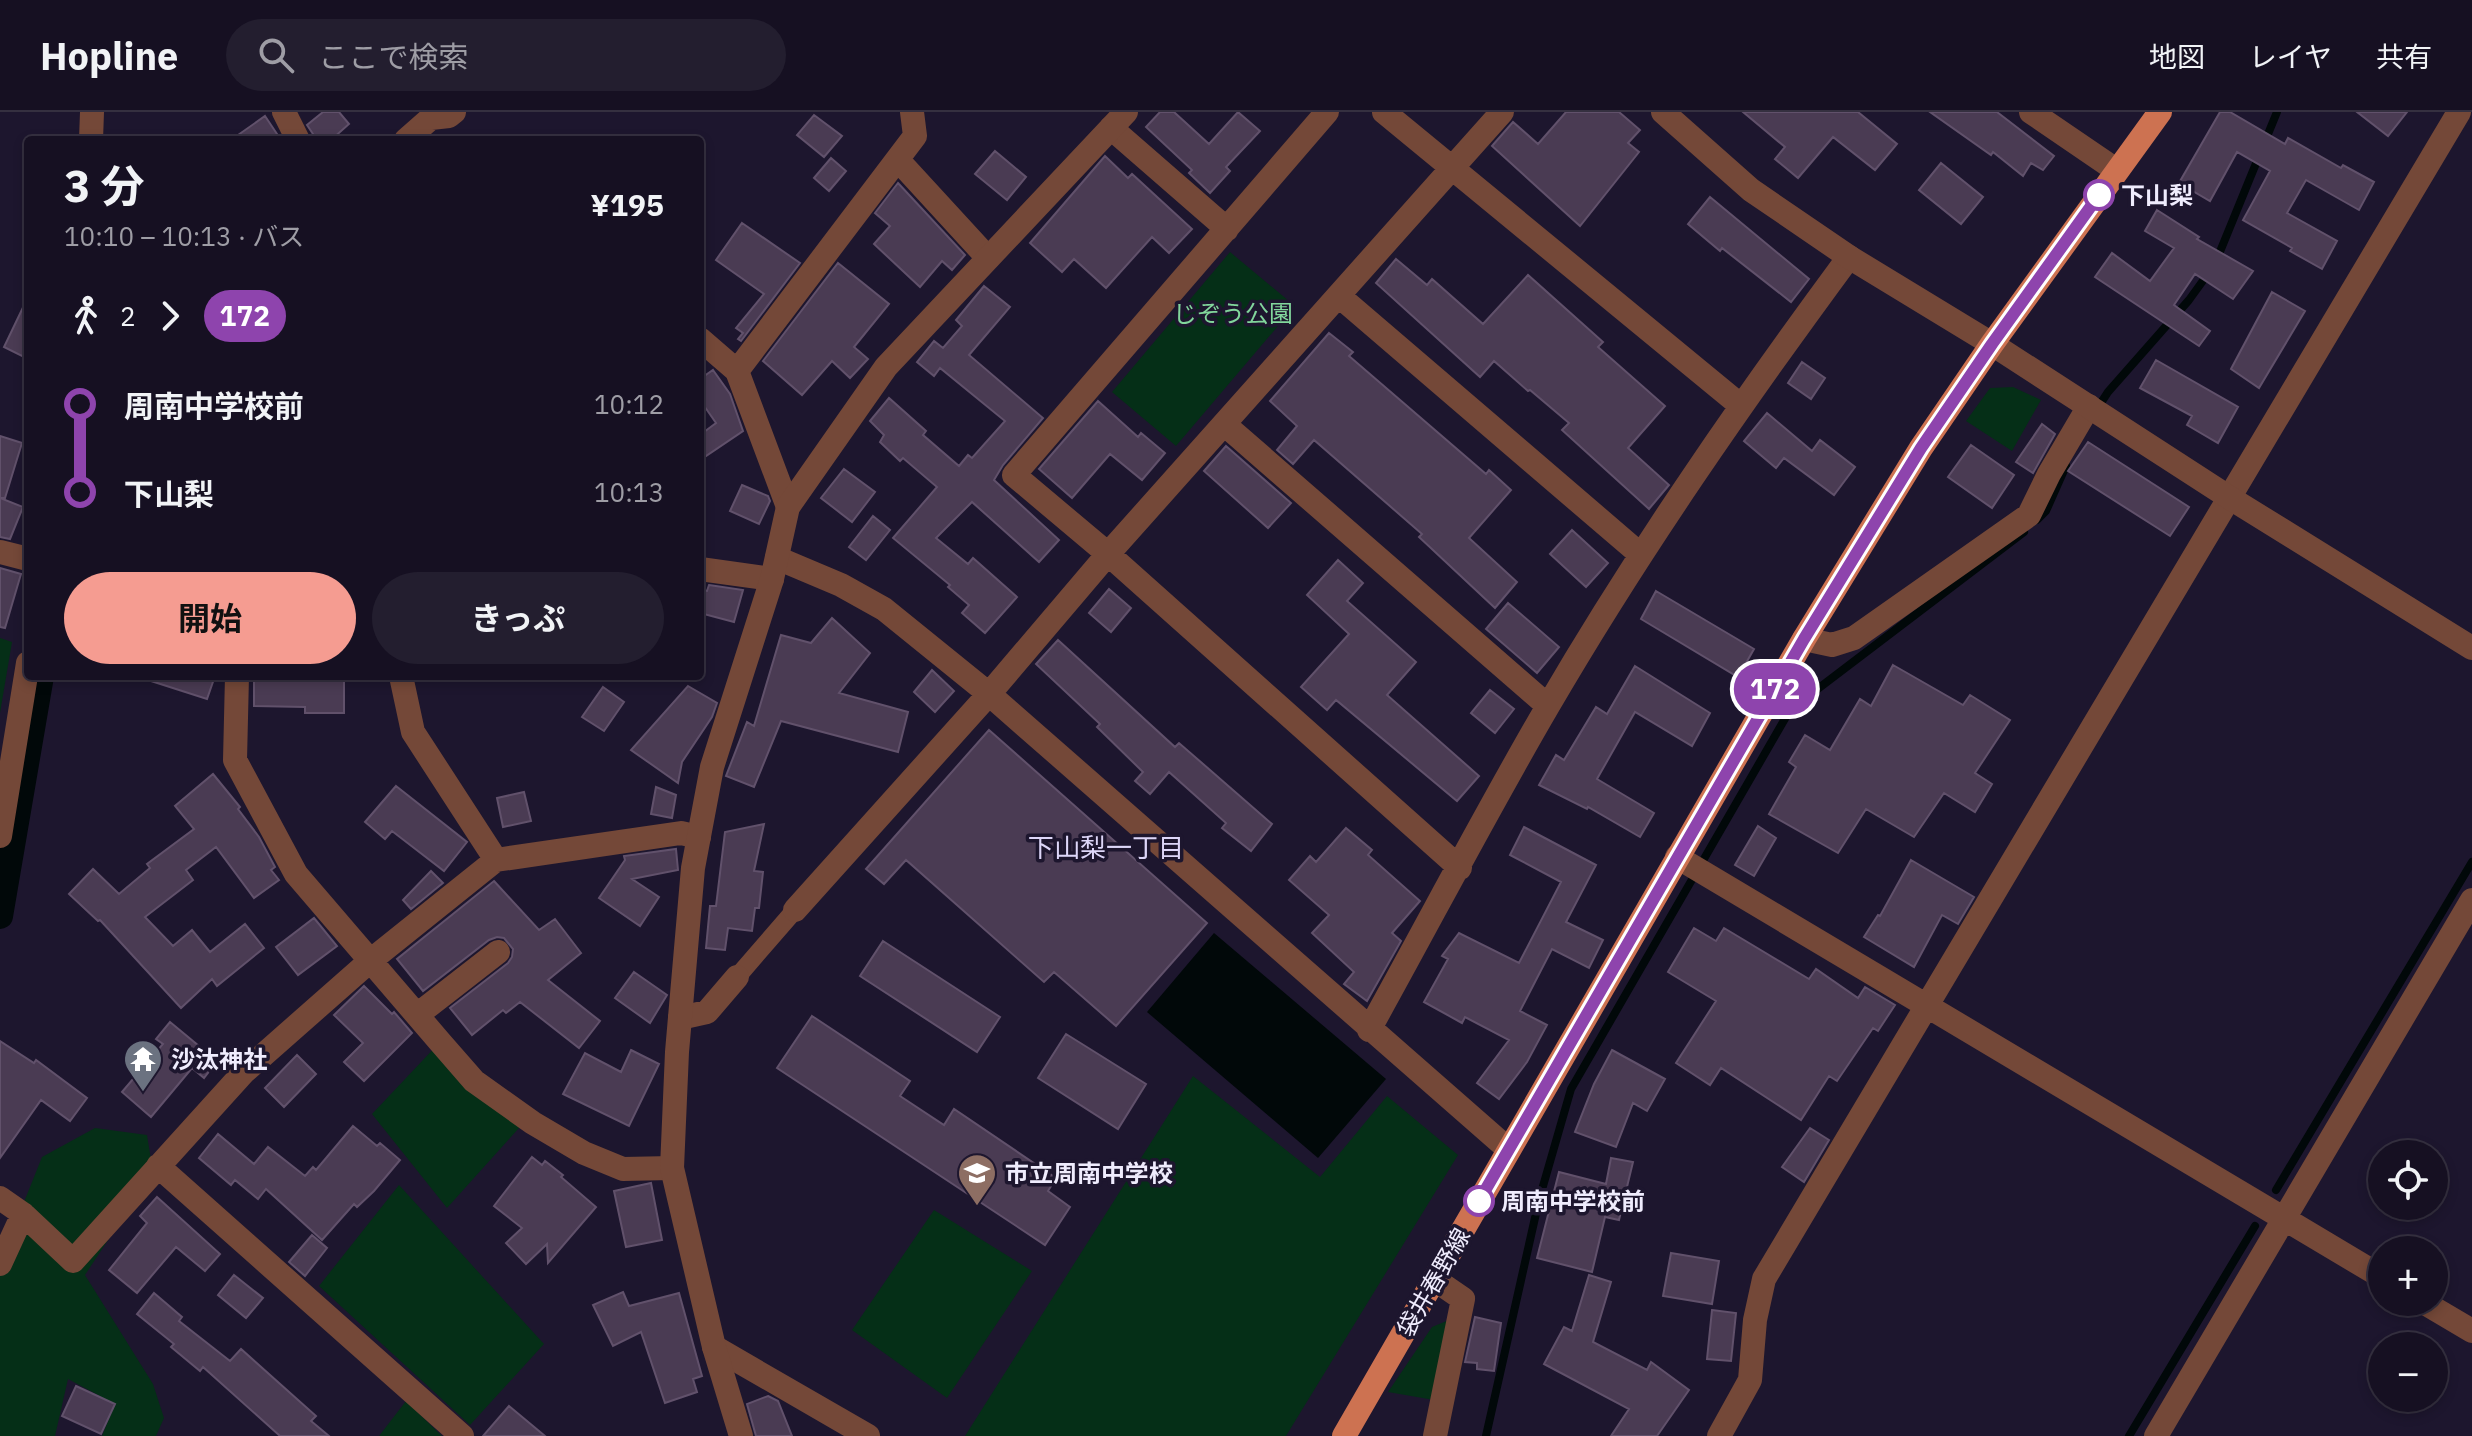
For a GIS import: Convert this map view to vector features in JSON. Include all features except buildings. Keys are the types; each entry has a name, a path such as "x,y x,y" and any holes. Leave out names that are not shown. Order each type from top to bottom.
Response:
{"main road":[{"name":"袋井春野線","path":"1344,1436 1804,639 1921,448 1992,344 2160,112"}],"street":[{"path":"91,136 92,112"},
{"path":"284,112 296,136"},
{"path":"411,136 431,118 449,116 454,112"},
{"path":"737,371 915,136 912,112"},
{"path":"1327,112 1014,475 1108,554 1460,868"},
{"path":"1384,112 1740,405"},
{"path":"680,1018 707,1012 989,694 1108,554 1502,112"},
{"path":"1663,112 1751,190 1849,257 2472,648"},
{"path":"2031,112 2116,170"},
{"path":"1719,1436 1750,1380 1755,1320 1764,1279 2459,112"},
{"path":"741,1436 714,1347 672,1168 680,1018 693,868 712,767 774,568 788,507 886,367 1119,120 1227,229"},
{"path":"898,160 988,258"},
{"path":"1369,1030 1548,706 1641,555 1740,405 1849,257"},
{"path":"1339,296 1641,555"},
{"path":"704,342 737,371 788,507"},
{"path":"1804,639 1832,645 1854,638 2029,515 2049,474 2097,411"},
{"path":"1224,424 1548,706"},
{"path":"0,552 24,558"},
{"path":"704,569 774,568 841,585 884,609 989,694 1508,1149"},
{"path":"0,836 25,680"},
{"path":"237,680 235,760 296,874 474,1081 533,1123 584,1153 623,1169 672,1168"},
{"path":"402,680 413,732 496,860"},
{"path":"0,1198 23,1214 73,1261 244,1072 370,961 496,860 681,833 699,837"},
{"path":"1677,857 2368,1269"},
{"path":"2156,1436 2472,900"},
{"path":"417,1015 498,952"},
{"path":"158,1166 462,1436"},
{"path":"0,1264 23,1214"},
{"path":"1434,1279 1463,1299 1435,1436"},
{"path":"2447,1316 2472,1331"},
{"path":"714,1347 868,1436"}],"green space":[{"name":"じぞう公園","path":"1230,252 1295,306 1176,446 1112,392"},
{"path":"2013,387 2041,400 2012,451 1966,421 1990,388"},
{"path":"0,638 12,642 0,713"},
{"path":"440,1042 527,1119 447,1208 372,1114"},
{"path":"1193,1076 1320,1177 1387,1096 1458,1155 1286,1436 965,1436"},
{"path":"95,1128 147,1135 153,1172 85,1275 153,1384 164,1418 156,1436 102,1436 115,1404 68,1379 55,1436 0,1436 0,1262 42,1157"},
{"path":"399,1185 544,1344 470,1425 319,1286"},
{"path":"934,1210 1032,1271 947,1398 852,1330"},
{"path":"1449,1320 1434,1400 1388,1392 1432,1327"},
{"path":"406,1401 442,1436 379,1436"}],"shaded area":[{"path":"1214,933 1386,1079 1318,1158 1147,1012"}],"waterway":[{"path":"2217,259 2277,112"},
{"path":"2097,409 2210,271"},
{"path":"2037,520 2046,511 2066,466"},
{"path":"1486,1436 1539,1200 1571,1089 1790,710 2024,532"},
{"path":"0,916 40,680"},
{"path":"2276,1190 2472,862"},
{"path":"2129,1436 2255,1226"}],"bus line":[{"name":"172","path":"1479,1201 1804,639 1921,448 2099,195"}],"place":[{"name":"下山梨","path":"2099,195"},
{"name":"沙汰神社","path":"143,1093"},
{"name":"周南中学校前","path":"1479,1201"},
{"name":"市立周南中学校","path":"977,1207"}],"district":[{"name":"下山梨一丁目","path":"1106,847"}]}
